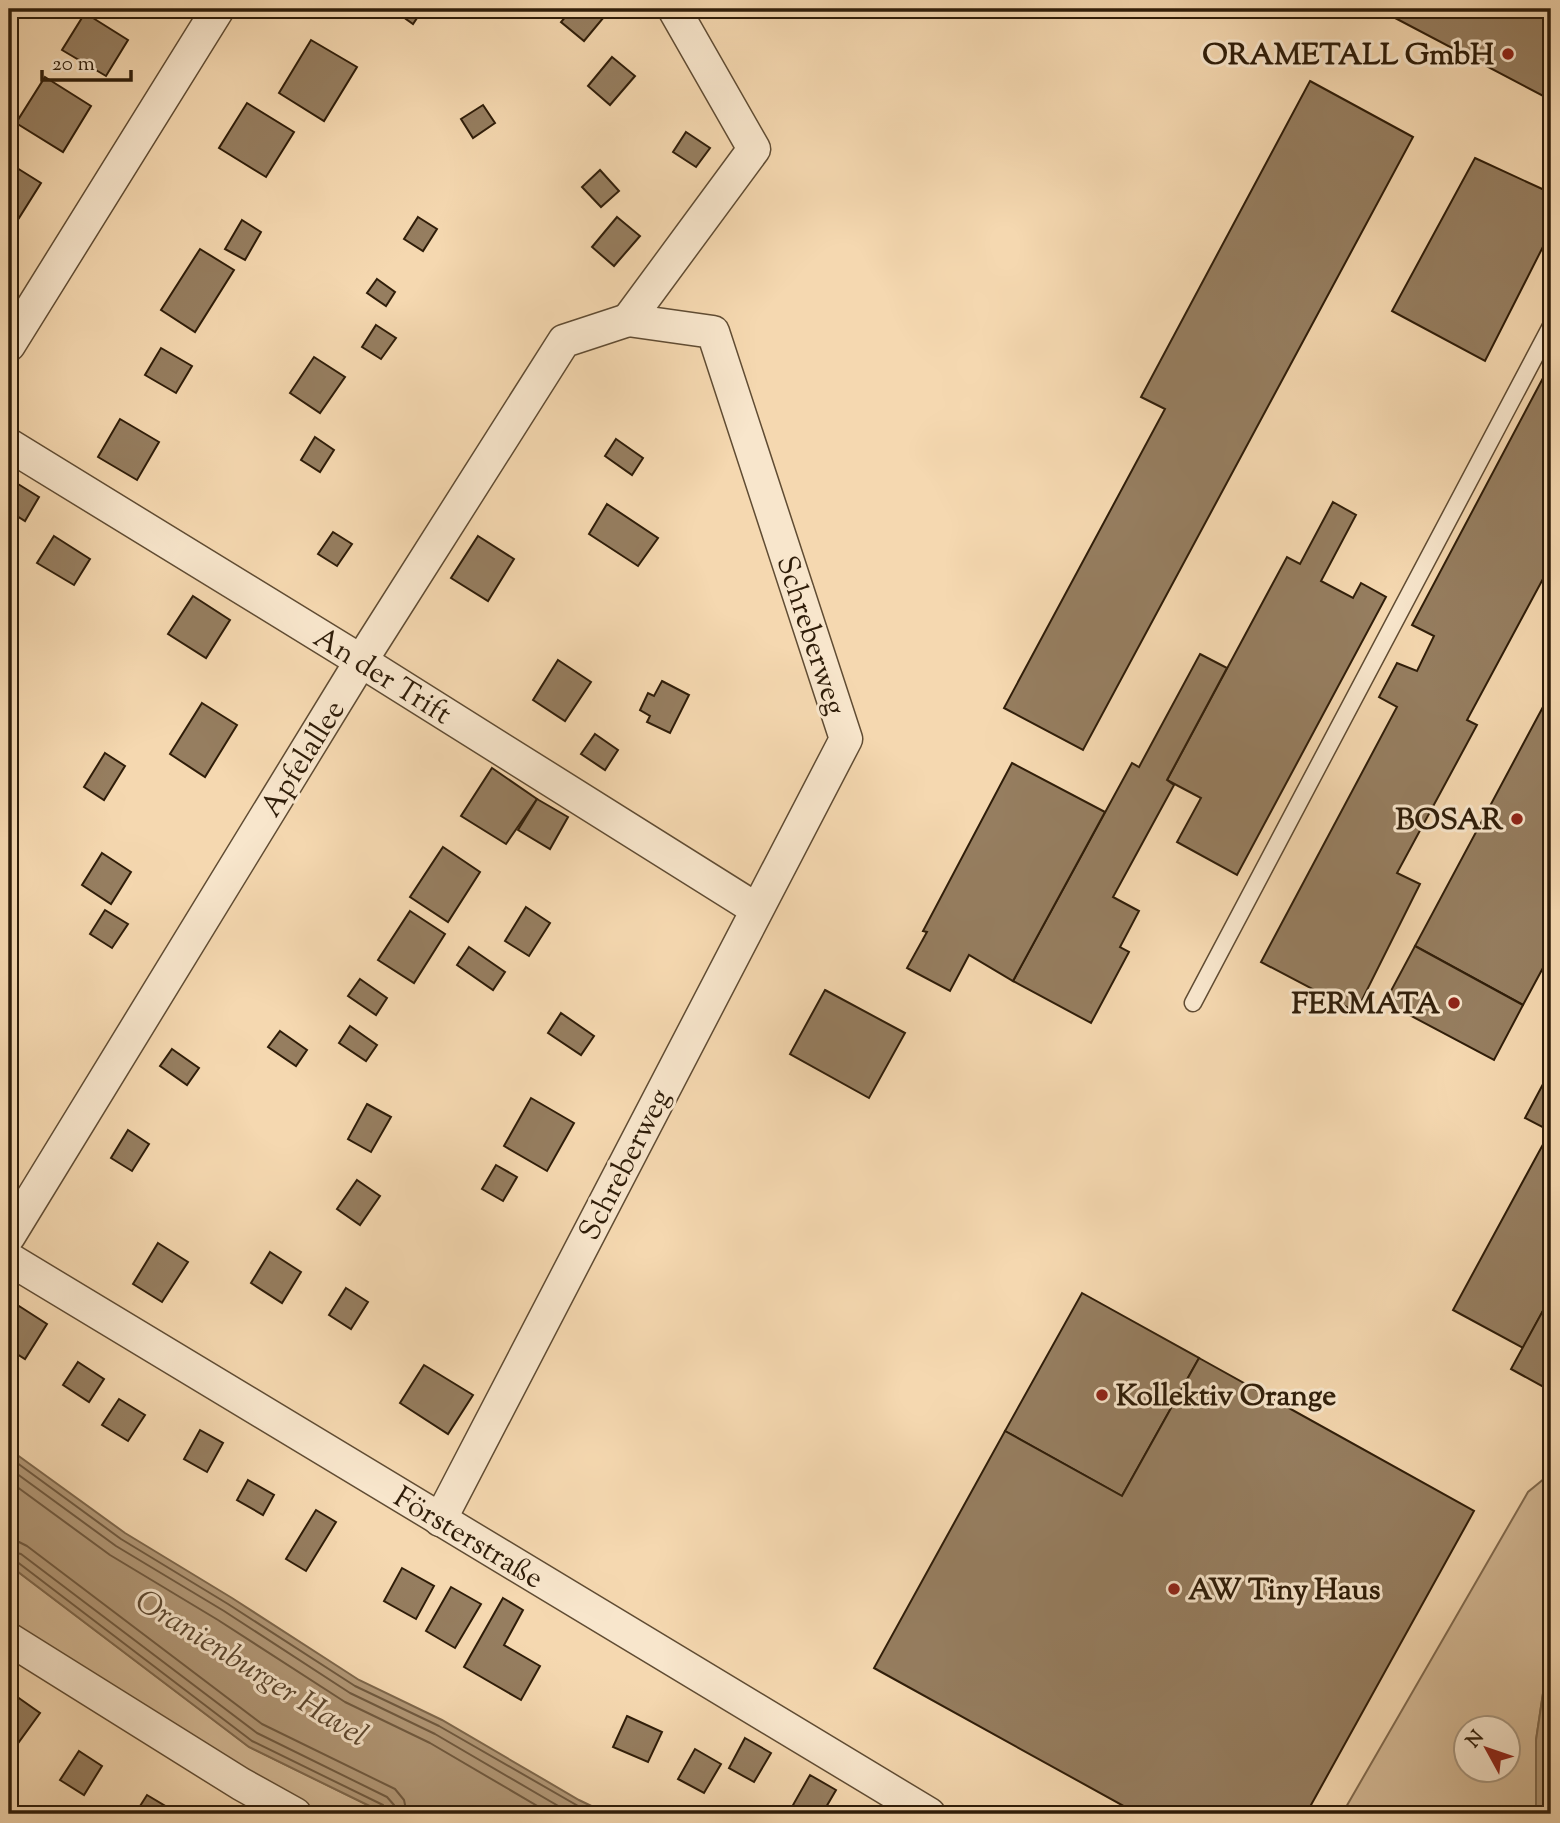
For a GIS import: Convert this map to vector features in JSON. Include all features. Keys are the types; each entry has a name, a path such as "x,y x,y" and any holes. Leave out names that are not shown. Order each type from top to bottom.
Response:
{"street":[{"path":"9,345 218,9"},
{"path":"628,320 754,149 674,9"},
{"name":"Apfelallee","path":"9,1236 361,661 564,341 628,320"},
{"name":"Schreberweg","path":"440,1520 846,739 713,332 628,320"},
{"name":"An der Trift","path":"9,445 361,661 756,909"},
{"name":"Försterstraße","path":"9,1259 929,1814"},
{"path":"9,1639 241,1784 295,1814"}],"lane":[{"path":"1193,1003 1551,326"}],"shaded area":[{"path":"1551,1473 1551,1640 1536,1740 1536,1814 1342,1814 1528,1492"},
{"path":"9,1565 249,1747 386,1814 295,1814 9,1639"}],"water":[{"name":"Oranienburger Havel","path":"9,1449 125,1533 359,1680 442,1720 579,1800 608,1814 386,1814 249,1747 9,1565"},
{"path":"1551,1640 1551,1814 1536,1814 1536,1740"}],"building":[{"path":"392,9 423,9 413,24"},
{"path":"572,9 609,11 584,41 561,22"},
{"name":"ORAMETALL GmbH","path":"1378,9 1551,9 1551,100"},
{"path":"85,13 128,40 106,76 62,50"},
{"path":"311,40 357,67 324,121 279,93"},
{"path":"612,57 635,76 610,105 588,86"},
{"path":"45,77 91,106 63,152 16,123"},
{"path":"1310,81 1413,137 1083,750 1004,708 1165,409 1141,397"},
{"path":"247,103 294,132 266,177 219,148"},
{"path":"483,105 495,123 473,138 461,119"},
{"path":"686,132 710,148 696,167 673,152"},
{"path":"1475,158 1551,193 1551,231 1485,361 1392,311"},
{"path":"9,163 41,183 19,218 9,211"},
{"path":"600,170 619,191 601,207 582,187"},
{"path":"418,217 437,229 423,251 404,239"},
{"path":"617,217 640,236 614,266 592,247"},
{"path":"242,220 261,232 245,260 225,249"},
{"path":"200,249 234,270 195,332 161,310"},
{"path":"377,279 395,292 386,306 367,293"},
{"path":"376,325 396,338 381,359 362,347"},
{"path":"161,348 192,366 176,393 145,375"},
{"path":"314,357 345,377 320,413 290,393"},
{"path":"1551,363 1551,564 1467,720 1477,725 1397,873 1420,884 1356,1012 1261,962 1397,707 1379,697 1397,663 1417,671 1434,636 1412,625"},
{"path":"120,419 159,442 137,480 98,457"},
{"path":"315,437 334,450 320,472 301,460"},
{"path":"616,439 643,458 632,475 605,456"},
{"path":"18,484 39,497 25,521 9,511 9,501"},
{"path":"1333,502 1356,515 1321,581 1353,598 1361,583 1386,597 1237,875 1177,842 1201,798 1167,780 1287,557 1300,564"},
{"path":"607,504 658,538 638,566 589,534"},
{"path":"333,532 352,544 337,566 318,554"},
{"path":"54,536 90,559 74,585 37,563"},
{"path":"478,536 514,559 488,601 451,578"},
{"path":"193,596 230,620 206,658 168,634"},
{"path":"1200,654 1227,668 1167,780 1174,785 1113,897 1139,911 1120,947 1129,952 1091,1023 1013,981 1132,763 1139,767"},
{"path":"558,660 591,682 565,721 533,700"},
{"path":"662,681 689,695 670,733 647,722 650,716 640,710 648,693 654,696"},
{"name":"BOSAR","path":"1551,692 1551,953 1523,1005 1415,946"},
{"path":"202,703 237,725 205,777 170,754"},
{"path":"595,734 618,750 605,770 581,754"},
{"path":"105,753 125,766 104,800 84,787"},
{"path":"1012,763 1105,812 1013,981 969,955 950,991 907,968 927,932 923,931"},
{"path":"492,768 537,799 506,844 461,816"},
{"path":"537,799 568,817 550,849 518,830"},
{"path":"443,847 480,872 448,922 410,897"},
{"path":"102,853 131,872 111,904 82,885"},
{"path":"526,907 550,923 529,956 505,941"},
{"path":"105,910 128,924 112,948 90,934"},
{"path":"410,911 445,934 414,983 378,960"},
{"name":"FERMATA","path":"1415,946 1523,1005 1494,1060 1385,1002"},
{"path":"469,947 505,972 493,990 457,965"},
{"path":"360,979 387,998 376,1015 348,996"},
{"path":"825,990 905,1033 869,1098 790,1054"},
{"path":"561,1013 594,1036 581,1055 548,1033"},
{"path":"350,1026 377,1045 366,1061 339,1043"},
{"path":"280,1031 307,1050 296,1066 268,1047"},
{"path":"172,1049 199,1068 187,1085 160,1066"},
{"path":"1551,1069 1551,1129 1550,1131 1525,1118"},
{"path":"531,1098 574,1123 547,1171 504,1146"},
{"path":"367,1104 391,1117 371,1152 348,1139"},
{"path":"128,1130 149,1144 132,1171 111,1158"},
{"path":"1547,1137 1551,1139 1551,1296 1523,1348 1453,1310"},
{"path":"496,1165 517,1177 503,1201 482,1189"},
{"path":"357,1180 380,1196 360,1225 337,1209"},
{"path":"158,1243 188,1262 162,1302 133,1284"},
{"path":"270,1252 301,1272 282,1303 251,1283"},
{"path":"346,1288 368,1302 351,1329 329,1315"},
{"name":"Kollektiv Orange","path":"1082,1293 1199,1358 1122,1496 1005,1431"},
{"path":"1551,1296 1551,1391 1511,1369"},
{"path":"19,1306 47,1324 25,1359 9,1349 9,1322"},
{"name":"AW Tiny Haus","path":"1199,1358 1474,1511 1306,1814 1138,1814 874,1668 1005,1431 1122,1496"},
{"path":"78,1362 104,1379 89,1402 63,1385"},
{"path":"424,1365 473,1395 448,1434 400,1403"},
{"path":"119,1399 145,1415 128,1441 102,1425"},
{"path":"200,1430 223,1443 207,1472 184,1459"},
{"path":"248,1480 274,1495 263,1515 237,1500"},
{"path":"316,1510 336,1522 306,1571 286,1559"},
{"path":"402,1568 434,1586 416,1619 384,1601"},
{"path":"451,1587 481,1604 455,1648 426,1631"},
{"path":"503,1598 523,1610 504,1645 540,1666 521,1700 464,1667"},
{"path":"16,1696 40,1713 16,1746 9,1741 9,1707"},
{"path":"627,1716 662,1732 648,1762 613,1747"},
{"path":"745,1738 771,1753 754,1782 729,1768"},
{"path":"695,1749 721,1764 704,1793 678,1779"},
{"path":"79,1751 102,1766 84,1795 60,1780"},
{"path":"810,1775 836,1790 822,1814 809,1814 793,1805"},
{"path":"147,1795 172,1810 170,1814 135,1814"}],"place":[{"name":"ORAMETALL GmbH","path":"1508,54"},
{"name":"BOSAR","path":"1517,819"},
{"name":"FERMATA","path":"1454,1003"},
{"name":"Kollektiv Orange","path":"1102,1395"},
{"name":"AW Tiny Haus","path":"1174,1589"}]}
